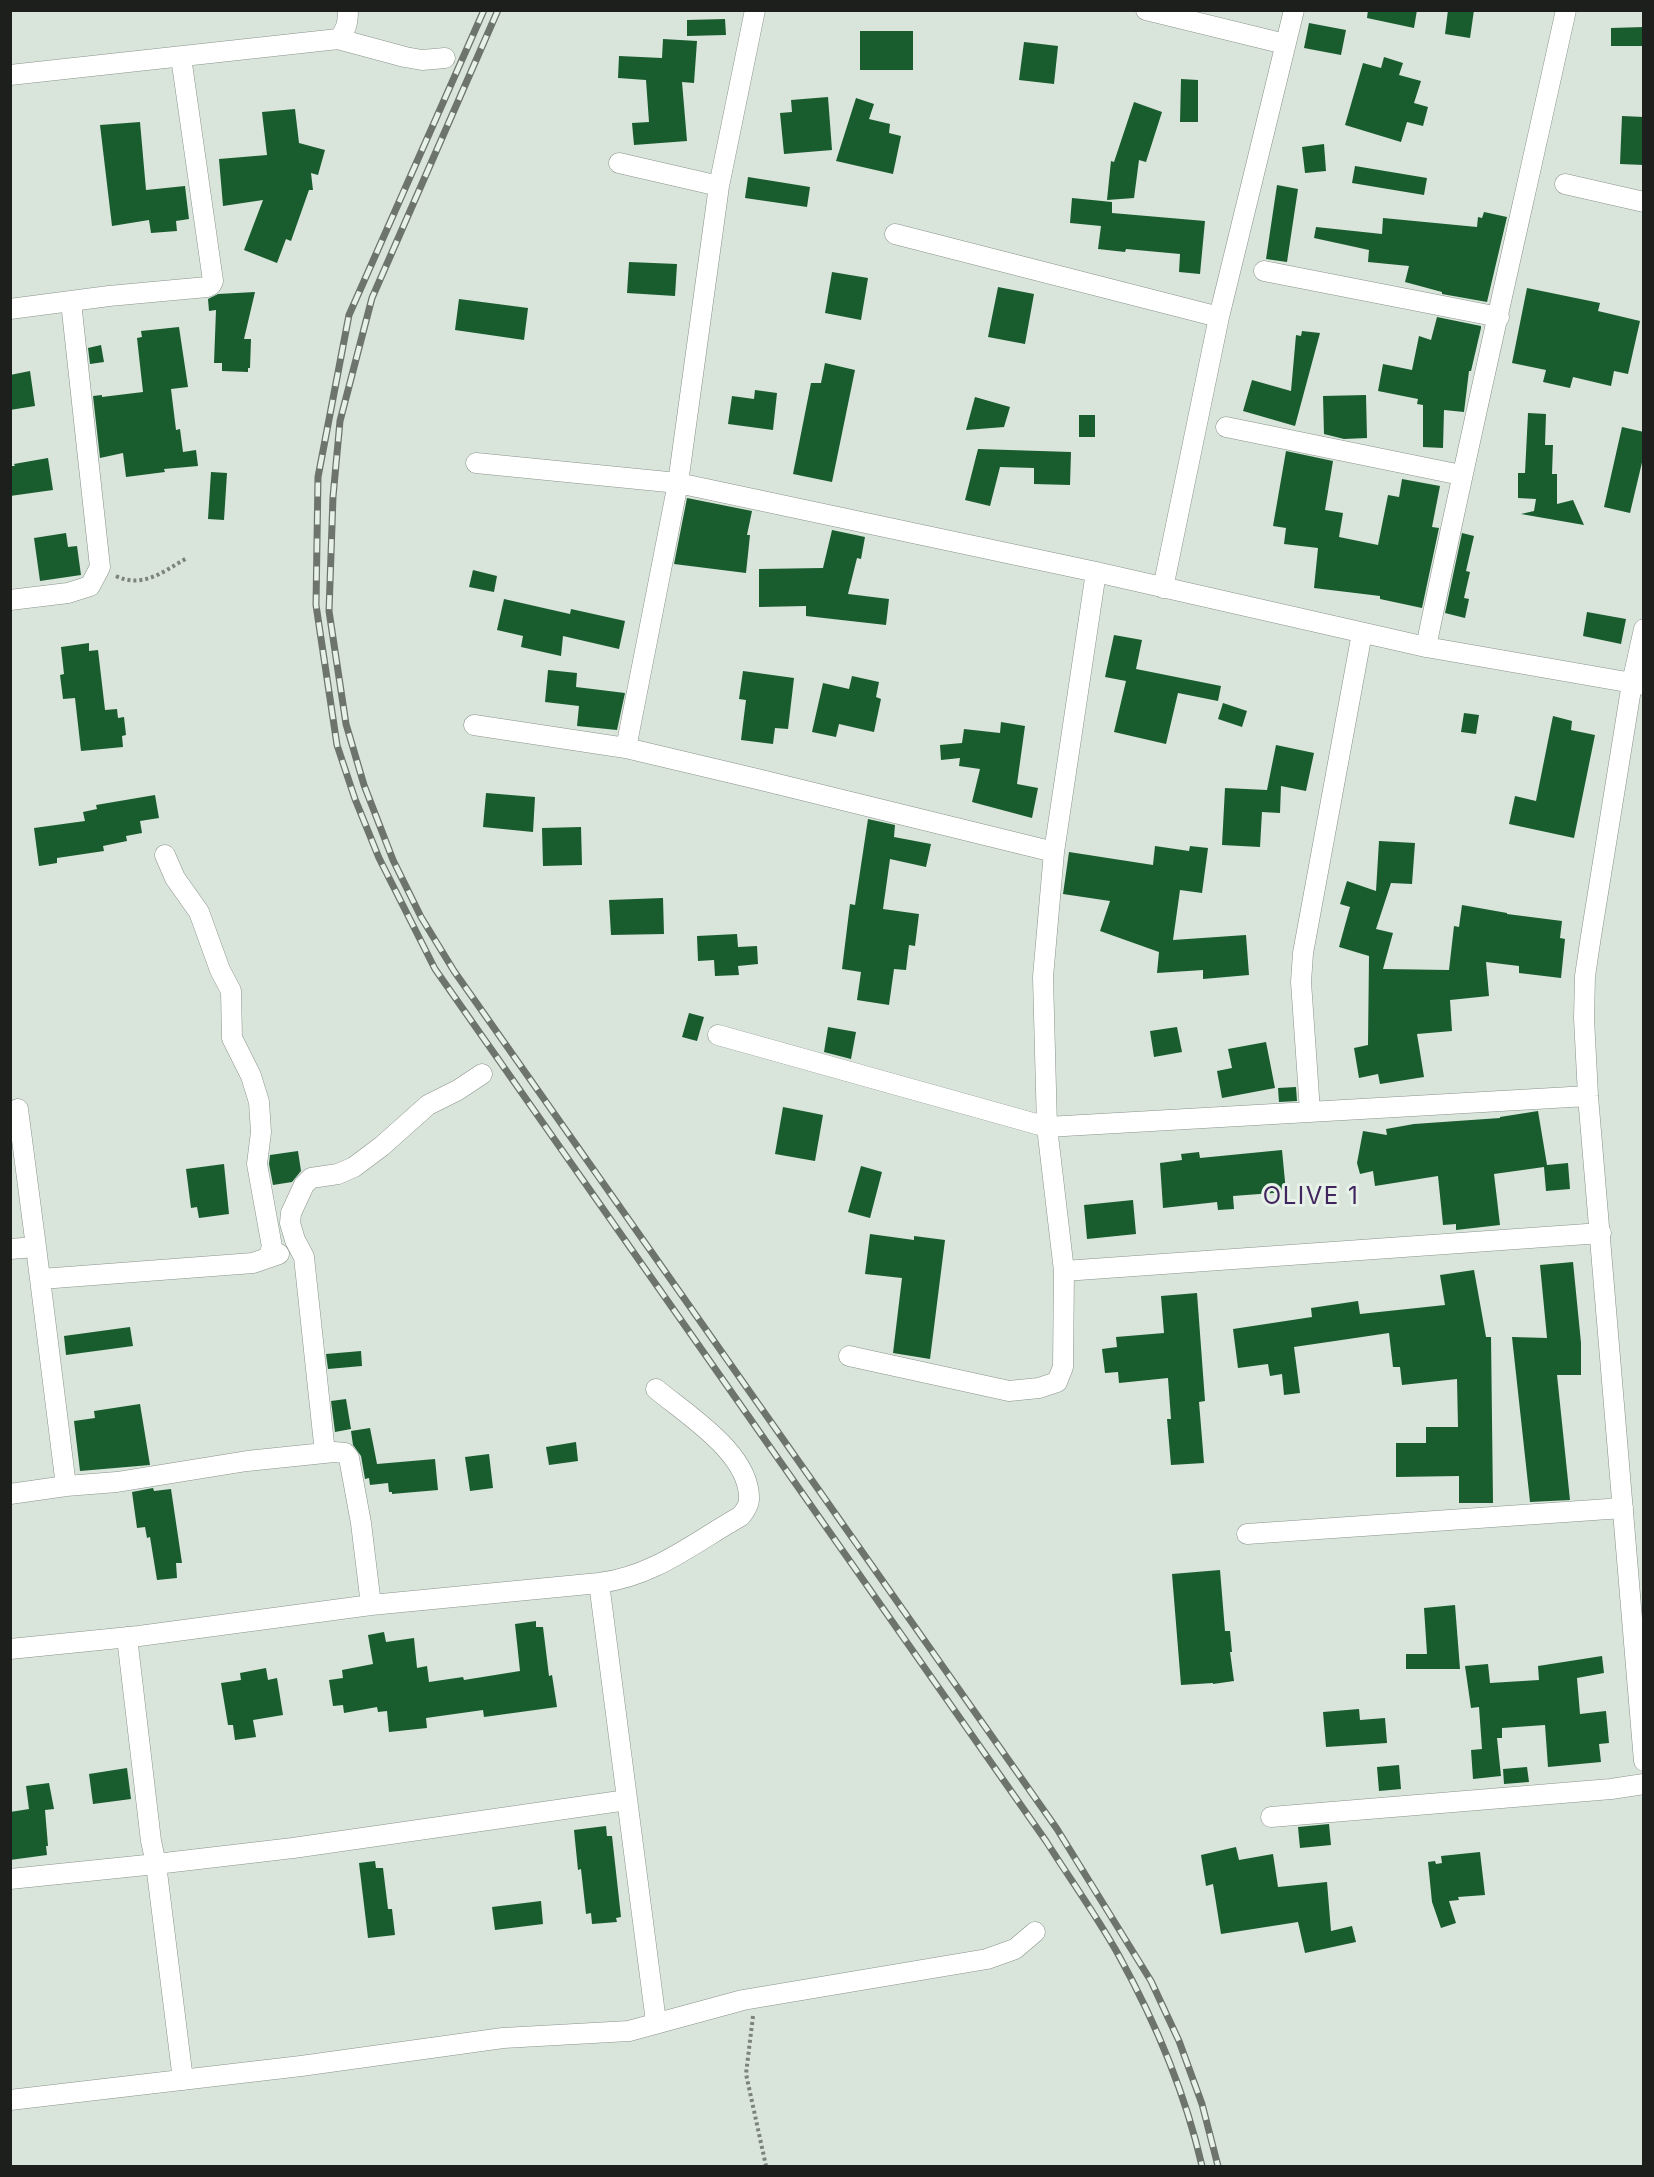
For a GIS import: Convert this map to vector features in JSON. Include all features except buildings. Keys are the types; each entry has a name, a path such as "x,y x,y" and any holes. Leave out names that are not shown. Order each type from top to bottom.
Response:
{"street":[{"path":"338,39 344,33 348,22 348,10"},
{"path":"626,748 678,483 719,186 755,10"},
{"path":"1146,10 1285,44"},
{"path":"1163,588 1219,317 1294,10"},
{"path":"1426,647 1461,475 1499,317 1566,10"},
{"path":"10,75 338,39 405,57 422,60 445,58"},
{"path":"10,309 211,285 213,281 181,57"},
{"path":"619,163 719,186"},
{"path":"1565,184 1644,202"},
{"path":"895,234 1219,317"},
{"path":"1264,271 1499,317"},
{"path":"10,600 68,593 90,586 100,567 71,302"},
{"path":"1226,427 1461,475"},
{"path":"476,464 678,483 1096,572 1426,647 1638,684"},
{"path":"849,1356 1009,1391 1039,1388 1057,1382 1063,1367 1064,1271 1047,1126 1043,977 1054,852 1096,572"},
{"path":"1644,629 1638,684 1585,976 1584,1017 1588,1096 1644,1761"},
{"path":"1310,1111 1301,982 1303,953 1362,633"},
{"path":"474,725 626,748 1054,852"},
{"path":"165,855 175,878 199,912 220,970 231,991 232,1038 251,1076 259,1102 261,1132 258,1164 272,1247 268,1258"},
{"path":"718,1035 1047,1126 1588,1096"},
{"path":"325,1453 304,1257 295,1240 290,1223 291,1213 303,1185 311,1178 323,1178 354,1167 382,1146 428,1105 458,1090 482,1074"},
{"path":"18,1109 66,1486"},
{"path":"1064,1271 1600,1233"},
{"path":"41,1279 253,1263 279,1254 295,1240"},
{"path":"10,1249 36,1247"},
{"path":"10,1649 127,1637 371,1605 599,1583 621,1580 651,1570 741,1516 749,1502 745,1474 723,1444 656,1389"},
{"path":"10,1494 117,1482 247,1461 345,1453 349,1458 361,1523 371,1605"},
{"path":"1247,1534 1623,1508"},
{"path":"599,1583 656,2022"},
{"path":"127,1637 183,2080"},
{"path":"1270,1817 1611,1789 1644,1784"},
{"path":"10,1879 293,1848 627,1800"},
{"path":"10,2100 301,2066 503,2038 629,2031 656,2022 755,1998 987,1959 1015,1949 1035,1932"}],"path":[{"path":"100,567 125,580 149,579 187,558"},
{"path":"755,1998 746,2074 766,2166"}],"railway":[{"path":"484,10 349,315 318,477 316,605 337,745 355,799 379,858 435,969 1046,1841 1110,1940 1132,1979 1168,2057 1187,2111 1202,2166"},
{"path":"498,10 372,298 340,421 333,497 329,611 346,724 364,785 393,860 421,917 454,971 1057,1829 1151,1981 1179,2041 1202,2104 1218,2166"}],"district":[{"name":"OLIVE 1","path":"1311,1197"}]}
